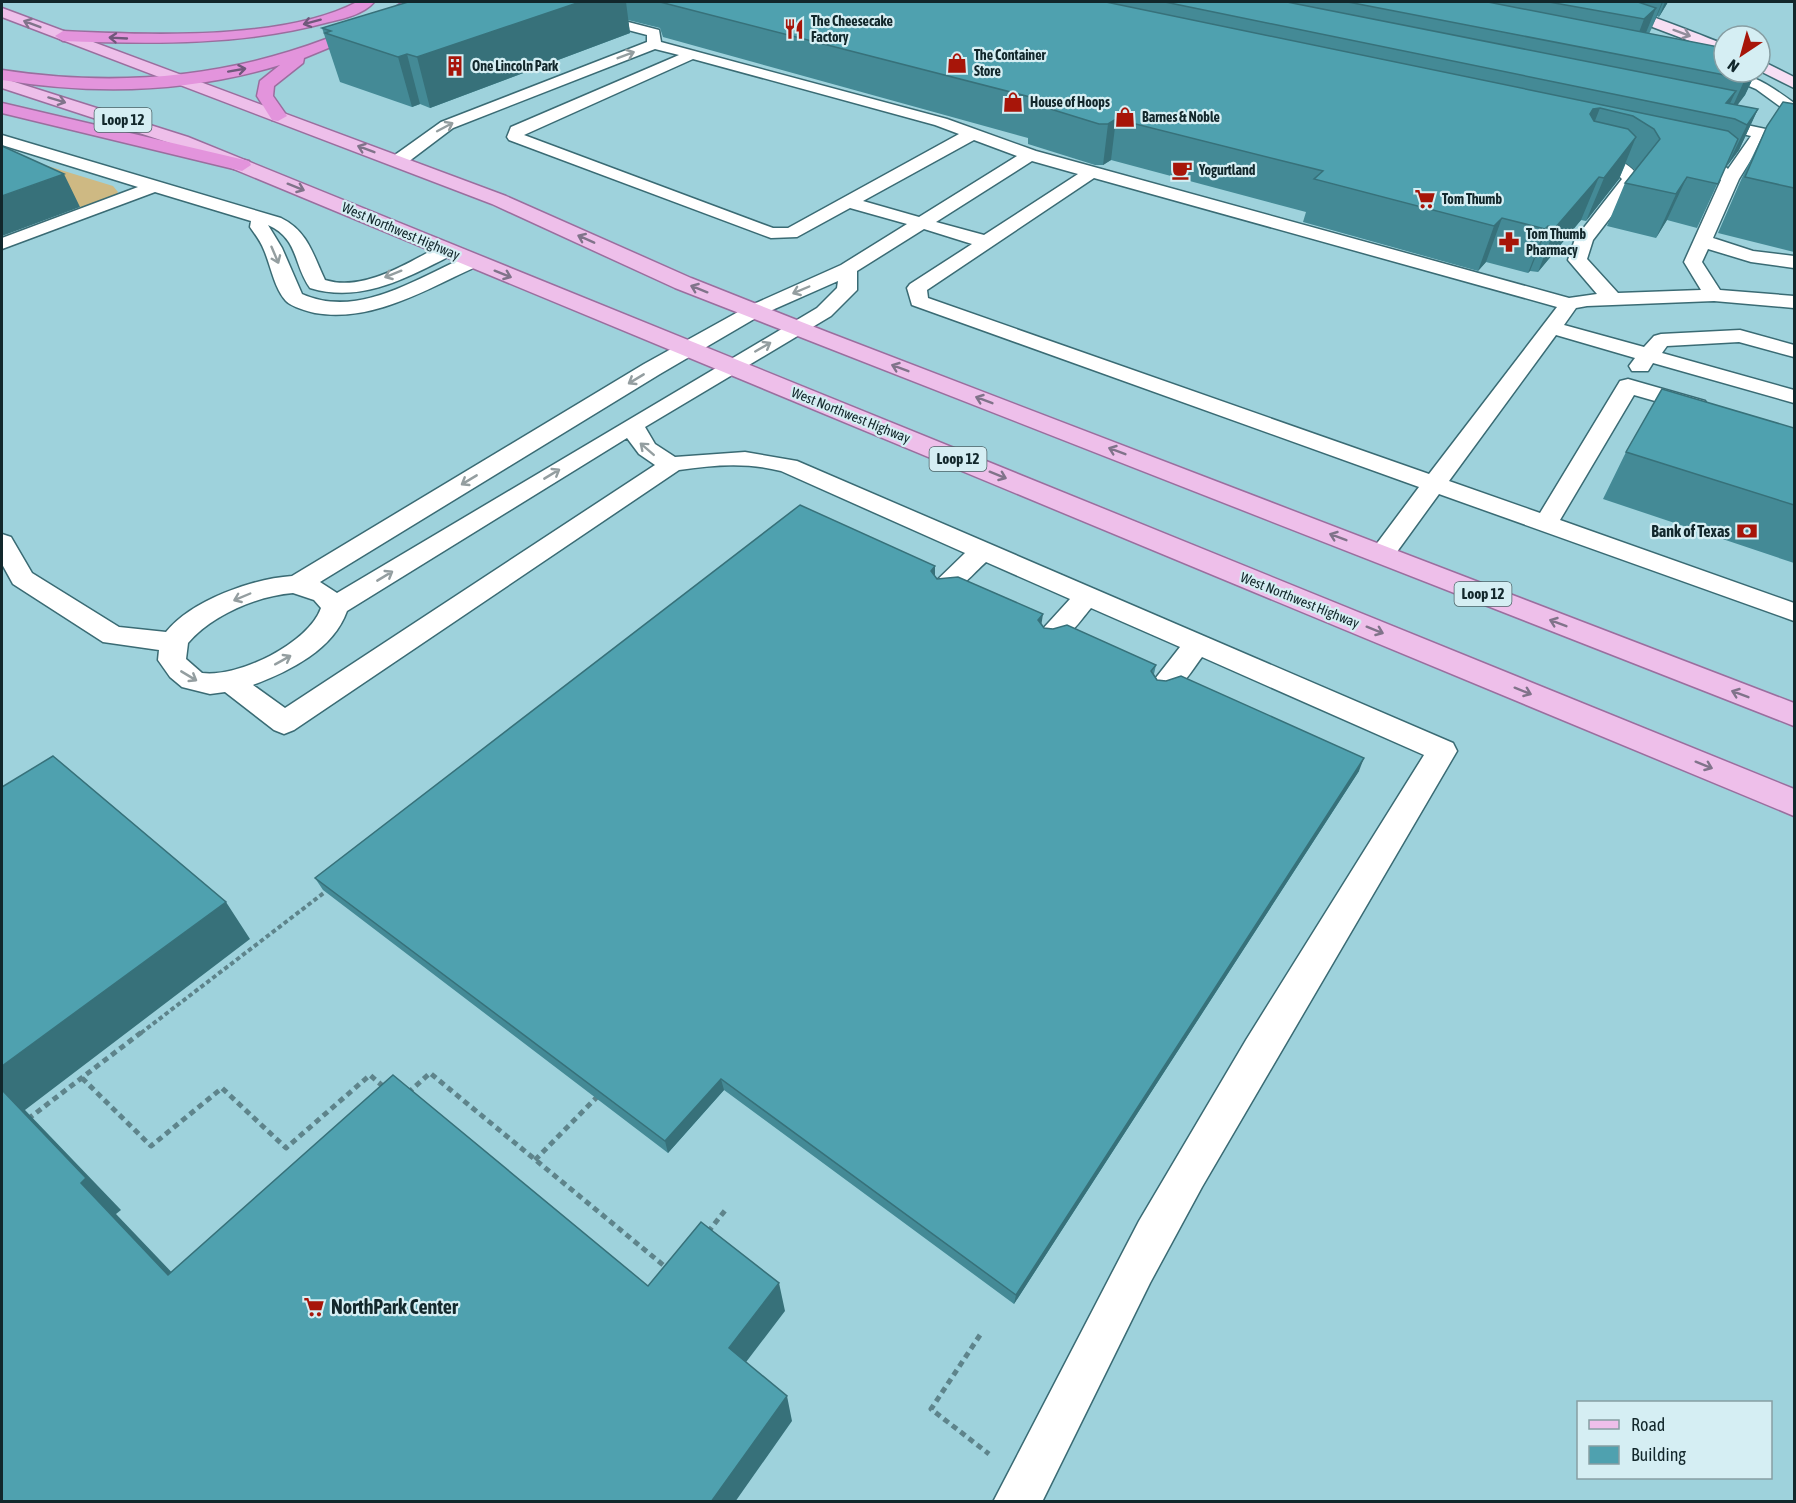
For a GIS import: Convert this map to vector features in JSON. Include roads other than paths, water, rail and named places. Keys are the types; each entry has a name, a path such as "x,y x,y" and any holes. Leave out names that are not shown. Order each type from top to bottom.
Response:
{"highway":[{"path":"63,36 159,40 259,33 335,16 366,2"},
{"path":"2,75 67,85 124,85 179,80 261,66 303,55 376,24 412,2"},
{"path":"278,116 265,96 266,84 303,55"},
{"path":"2,108 242,165"}],"main road":[{"path":"1586,2 1647,20 1712,44"},
{"path":"1635,2 1673,13"},
{"name":"Loop 12","path":"2,12 499,200 683,283 796,328 1794,715"},
{"path":"1772,71 1794,83"},
{"name":"West Northwest Highway","path":"2,83 133,123 242,165 1794,803"}],"lane":[{"path":"538,2 658,35 693,54 941,122 1030,155 1569,304 1587,300 1714,295 1794,302"},
{"path":"398,161 447,125 658,35"},
{"path":"693,54 517,130 515,137 614,172 771,233 791,233 972,134"},
{"path":"1756,84 1794,110"},
{"path":"1689,117 1771,135"},
{"path":"1714,295 1693,262 1730,179 1757,138 1794,134"},
{"path":"2,140 276,221 304,244 317,284 328,289 354,289 447,250"},
{"path":"1564,152 1611,163 1629,172 1631,179 1584,239 1577,260 1614,300"},
{"path":"298,584 686,349 754,311 848,269 1030,155"},
{"path":"1668,157 1715,167 1730,179"},
{"path":"1092,172 917,288 919,301 1434,486 1794,612"},
{"path":"2,244 155,186"},
{"path":"848,202 987,242"},
{"path":"260,218 259,227 273,248 284,280 294,298 312,306 335,310 368,308 473,261"},
{"path":"1702,241 1751,256 1794,262"},
{"path":"335,606 327,595 298,584 276,586 238,598 199,618 174,642 172,660 180,671 196,681 229,681 274,664 300,650 325,627 335,606 730,366 824,312 848,290 848,269"},
{"path":"1382,554 1569,304"},
{"path":"1553,328 1794,397"},
{"path":"1545,525 1647,355 1661,340 1740,336 1794,351"},
{"path":"1628,386 1717,412"},
{"path":"633,425 637,440 651,454 672,464"},
{"path":"229,681 284,723 672,464 723,457 763,458 789,466 1442,751 1307,973 1153,1236 1021,1492"},
{"path":"2,542 12,578 113,636 174,642"},
{"path":"946,584 982,551"},
{"path":"1053,633 1087,597"},
{"path":"1166,684 1197,645"}],"place":[{"name":"The Cheesecake Factory","path":"794,29"},
{"name":"The Container Store","path":"957,63"},
{"name":"One Lincoln Park","path":"455,66"},
{"name":"House of Hoops","path":"1013,102"},
{"name":"Barnes & Noble","path":"1125,117"},
{"name":"Yogurtland","path":"1182,170"},
{"name":"Tom Thumb","path":"1425,199"},
{"name":"Tom Thumb Pharmacy","path":"1509,242"},
{"name":"Bank of Texas","path":"1747,531"},
{"name":"NorthPark Center","path":"314,1307"}]}
